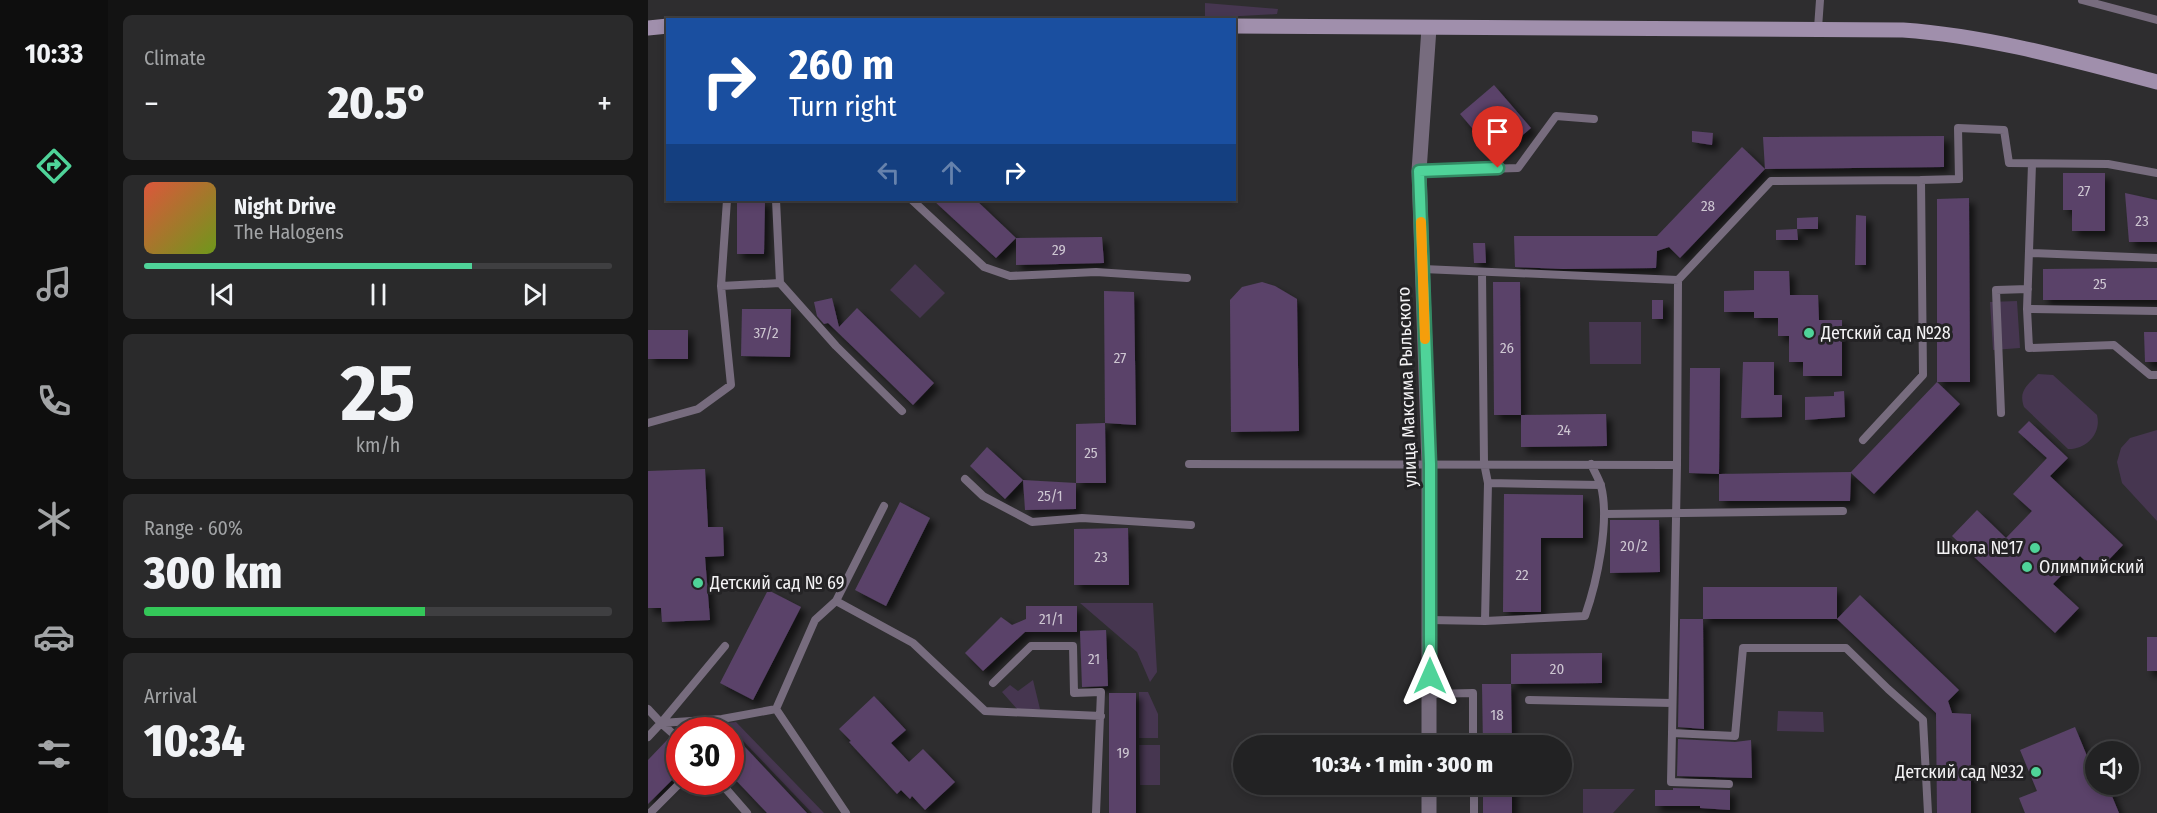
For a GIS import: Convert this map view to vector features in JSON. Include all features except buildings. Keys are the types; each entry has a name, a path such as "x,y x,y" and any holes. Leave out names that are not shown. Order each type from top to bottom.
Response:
{"street":[{"path":"648,28 666,26"},
{"path":"1236,26 1818,28 1942,33 2045,52 2157,82"},
{"name":"улица Максима Рыльского","path":"1429,28 1419,171 1430,464 1429,735"},
{"path":"1429,795 1429,813"}],"lane":[{"path":"2082,0 2157,20"},
{"path":"1818,1 1818,28"},
{"path":"1419,171 1518,168 1556,116 1594,119"},
{"path":"1729,784 1671,782 1677,514 1678,280 1770,181 1959,179 1958,128 2004,130 2008,163 2108,164 2157,173"},
{"path":"2032,164 2027,309 2029,348 2114,345 2150,375 2157,375"},
{"path":"1863,440 1923,375 1921,180"},
{"path":"648,423 698,409 731,385 721,286 726,201"},
{"path":"776,201 780,283 836,346 902,411"},
{"path":"913,201 984,267 1010,276 1095,273 1187,278"},
{"path":"2030,253 2157,258"},
{"path":"1423,269 1678,280"},
{"path":"1482,272 1484,463 1488,483 1485,621"},
{"path":"721,286 780,283"},
{"path":"2001,413 1996,290 2028,289"},
{"path":"2027,309 2157,311"},
{"path":"1189,464 1677,465"},
{"path":"1430,620 1485,621 1586,616 1591,601 1605,514 1601,485 1591,464"},
{"path":"965,479 983,496 1032,522 1082,518 1191,525"},
{"path":"1488,483 1601,485"},
{"path":"776,709 815,620 836,601 884,506"},
{"path":"1605,514 1843,511"},
{"path":"836,601 913,643 985,711 1101,716"},
{"path":"648,737 724,646"},
{"path":"993,683 1031,646 1072,646 1074,693 1101,692 1096,813"},
{"path":"1672,733 1735,736 1743,648 1846,648 1923,720 1928,813"},
{"path":"1430,694 1473,693 1473,735"},
{"path":"1529,700 1672,703"},
{"path":"648,709 666,727"},
{"path":"661,723 722,719 776,709"},
{"path":"776,709 846,813"},
{"path":"650,813 668,795"},
{"path":"731,795 747,813"},
{"path":"1474,795 1474,813"}],"shaded area":[{"path":"1205,3 1278,9 1277,14 1205,18"},
{"path":"915,264 945,293 920,318 890,290"},
{"path":"2017,301 2020,348 1993,350 1990,302"},
{"path":"1589,322 1641,322 1641,364 1590,364"},
{"path":"2038,374 2053,375 2097,415 2095,434 2086,444 2068,449 2024,407 2023,392"},
{"path":"2157,430 2157,521 2122,483 2117,462 2121,448 2130,438"},
{"path":"1080,603 1153,603 1157,672 1150,682 1137,652"},
{"path":"1033,680 1040,709 1017,709 1002,692 1010,685 1018,691"},
{"path":"1139,692 1148,692 1158,714 1158,738 1139,738"},
{"path":"1778,711 1823,712 1824,732 1777,731"},
{"path":"744,730 824,813 812,813 744,742"},
{"path":"1139,745 1160,745 1160,785 1140,785"},
{"path":"1583,789 1635,789 1613,813 1583,813"}],"slow traffic":[{"path":"1421,222 1425,339"}],"place":[{"name":"Детский сад №28","path":"1809,333"},
{"name":"Школа №17","path":"2035,548"},
{"name":"Олимпийский","path":"2027,567"},
{"name":"Детский сад № 69","path":"698,583"},
{"name":"Детский сад №32","path":"2036,772"}],"route":[{"path":"1430,676 1430,464 1419,171 1498,168"}]}
